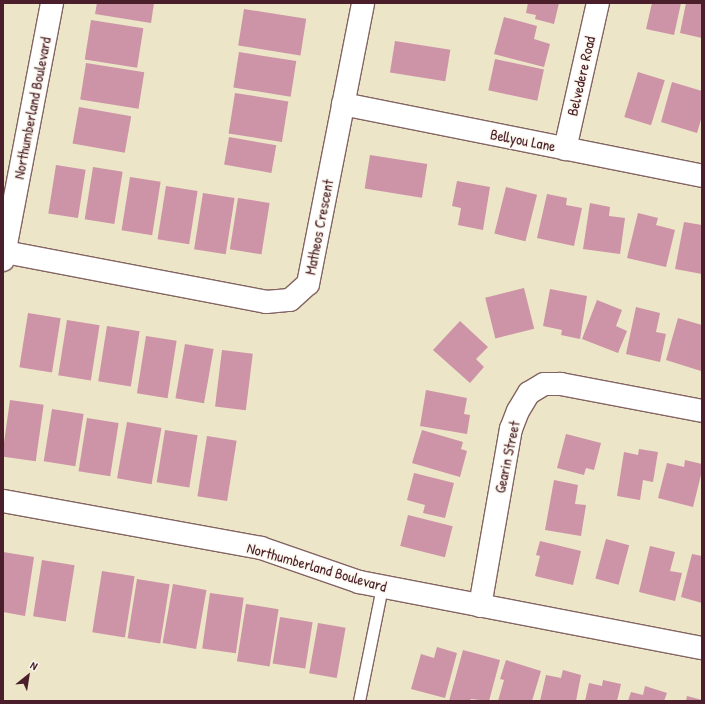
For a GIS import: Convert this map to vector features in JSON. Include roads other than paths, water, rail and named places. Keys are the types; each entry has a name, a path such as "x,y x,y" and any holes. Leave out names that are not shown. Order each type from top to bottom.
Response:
{"street":[{"name":"Northumberland Boulevard","path":"4,256 52,3"},
{"name":"Matheos Crescent","path":"4,256 266,302 290,300 308,284 363,3"},
{"name":"Belvedere Road","path":"565,149 598,3"},
{"name":"Bellyou Lane","path":"344,104 702,176"},
{"name":"Gearin Street","path":"480,606 511,429 518,412 529,393 544,384 561,384 702,410"},
{"name":"Northumberland Boulevard","path":"3,500 261,548 335,575 382,587 702,648"}],"lane":[{"path":"359,701 382,587"}]}
